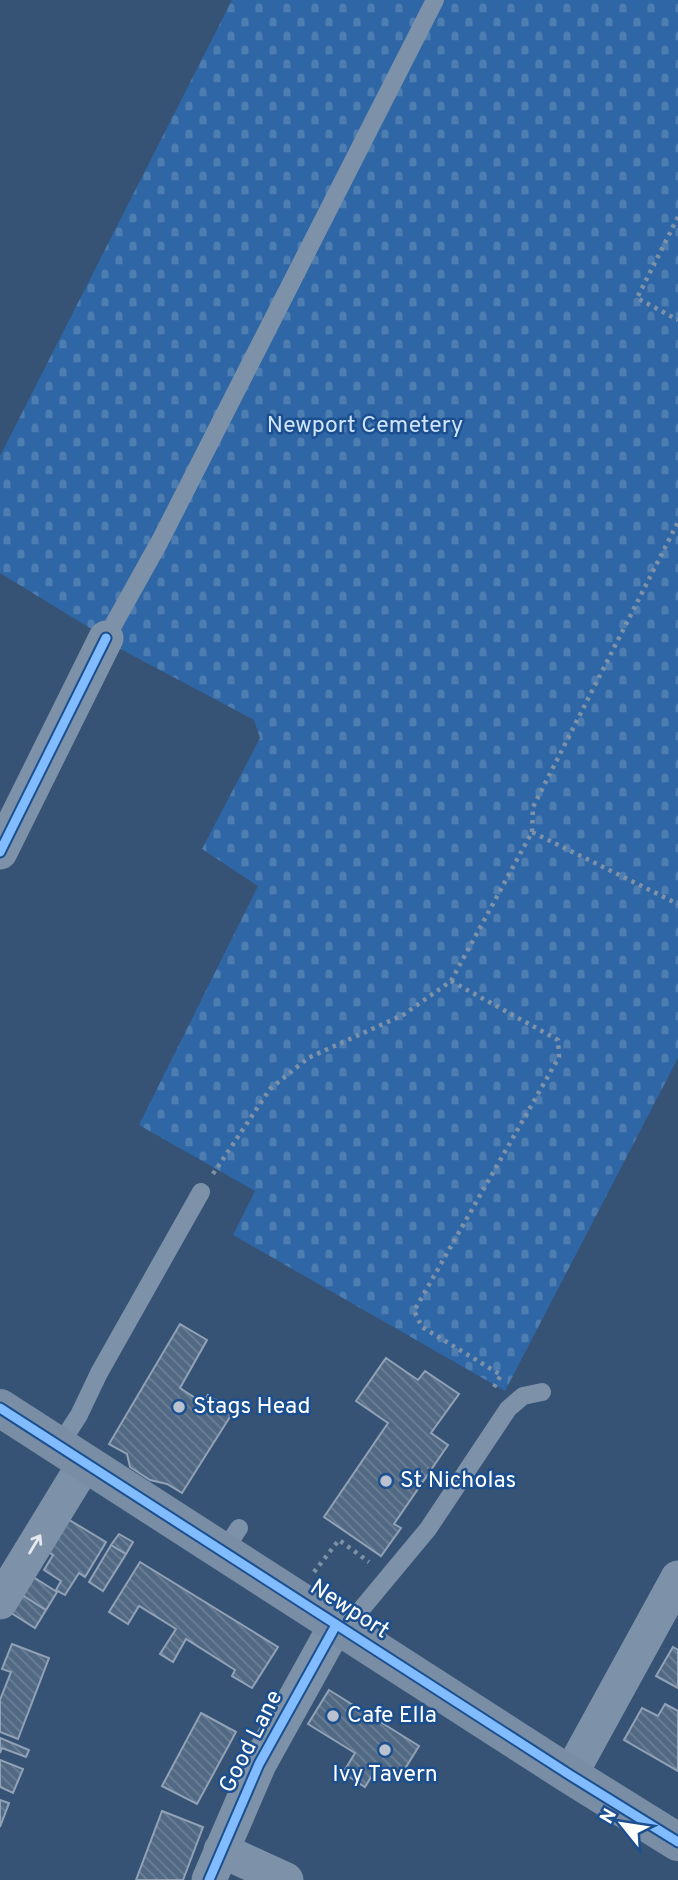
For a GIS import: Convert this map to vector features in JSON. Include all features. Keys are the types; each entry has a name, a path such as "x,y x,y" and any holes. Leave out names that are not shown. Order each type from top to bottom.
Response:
{"street":[{"path":"0,852 106,638"},
{"name":"Newport","path":"0,1408 72,1454 231,1540 294,1598 678,1842"},
{"path":"0,1602 72,1454"},
{"path":"569,1775 678,1578"},
{"name":"Good Lane","path":"215,1865 259,1764 340,1628"},
{"path":"215,1865 286,1880"}],"lane":[{"path":"106,638 160,541 435,0"},
{"path":"72,1454 79,1415 99,1373 201,1192"},
{"path":"340,1628 428,1529 508,1409 523,1396 542,1392"}],"path":[{"path":"678,216 637,298 678,320"},
{"path":"201,1192 270,1089 308,1058 403,1015 451,981 532,832 533,807 678,522"},
{"path":"532,832 678,904"},
{"path":"451,981 558,1040 559,1048 559,1056 414,1311 422,1327 501,1375 488,1398"},
{"path":"294,1598 339,1540 380,1569"}],"green space":[{"name":"Newport Cemetery","path":"232,0 678,0 678,1058 505,1391 233,1235 255,1191 139,1125 258,886 202,849 260,738 254,720 113,645 106,638 0,573 0,456"}],"building":[{"name":"Stags Head","path":"180,1324 207,1340 180,1388 203,1403 208,1395 233,1412 182,1493 167,1484 150,1480 130,1467 127,1454 109,1444"},
{"name":"St Nicholas","path":"386,1358 418,1380 425,1371 459,1394 431,1433 448,1445 394,1524 401,1528 381,1556 324,1517 388,1423 356,1401"},
{"path":"66,1518 106,1542 85,1577 79,1573 65,1595 56,1590 61,1581 44,1570 53,1555 46,1551"},
{"path":"119,1534 133,1542 126,1554 111,1545"},
{"path":"111,1545 126,1554 103,1591 89,1582"},
{"path":"140,1562 278,1647 252,1688 232,1676 235,1670 186,1639 173,1662 160,1654 176,1629 139,1606 128,1624 109,1612"},
{"path":"30,1575 57,1592 46,1610 19,1593"},
{"path":"19,1593 46,1610 35,1628 8,1611"},
{"path":"12,1644 49,1658 18,1739 0,1732 0,1700 11,1672 2,1669"},
{"path":"673,1647 678,1650 678,1688 656,1676"},
{"path":"329,1690 419,1746 398,1780 377,1767 365,1787 343,1773 355,1753 308,1724"},
{"path":"665,1704 678,1711 678,1771 624,1740 642,1708 658,1716"},
{"path":"201,1713 236,1732 197,1804 162,1786"},
{"path":"0,1738 29,1750 26,1757 2,1748 0,1753"},
{"path":"0,1760 23,1769 13,1793 0,1787"},
{"path":"0,1800 9,1803 0,1827"},
{"path":"162,1811 203,1827 183,1880 136,1880"}],"cycle path":[{"path":"0,852 106,638"},
{"path":"0,1408 678,1842"},
{"path":"209,1880 259,1764 336,1625"}],"place":[{"name":"Stags Head","path":"179,1407"},
{"name":"St Nicholas","path":"386,1481"},
{"name":"Cafe Ella","path":"333,1716"},
{"name":"Ivy Tavern","path":"385,1750"}]}
